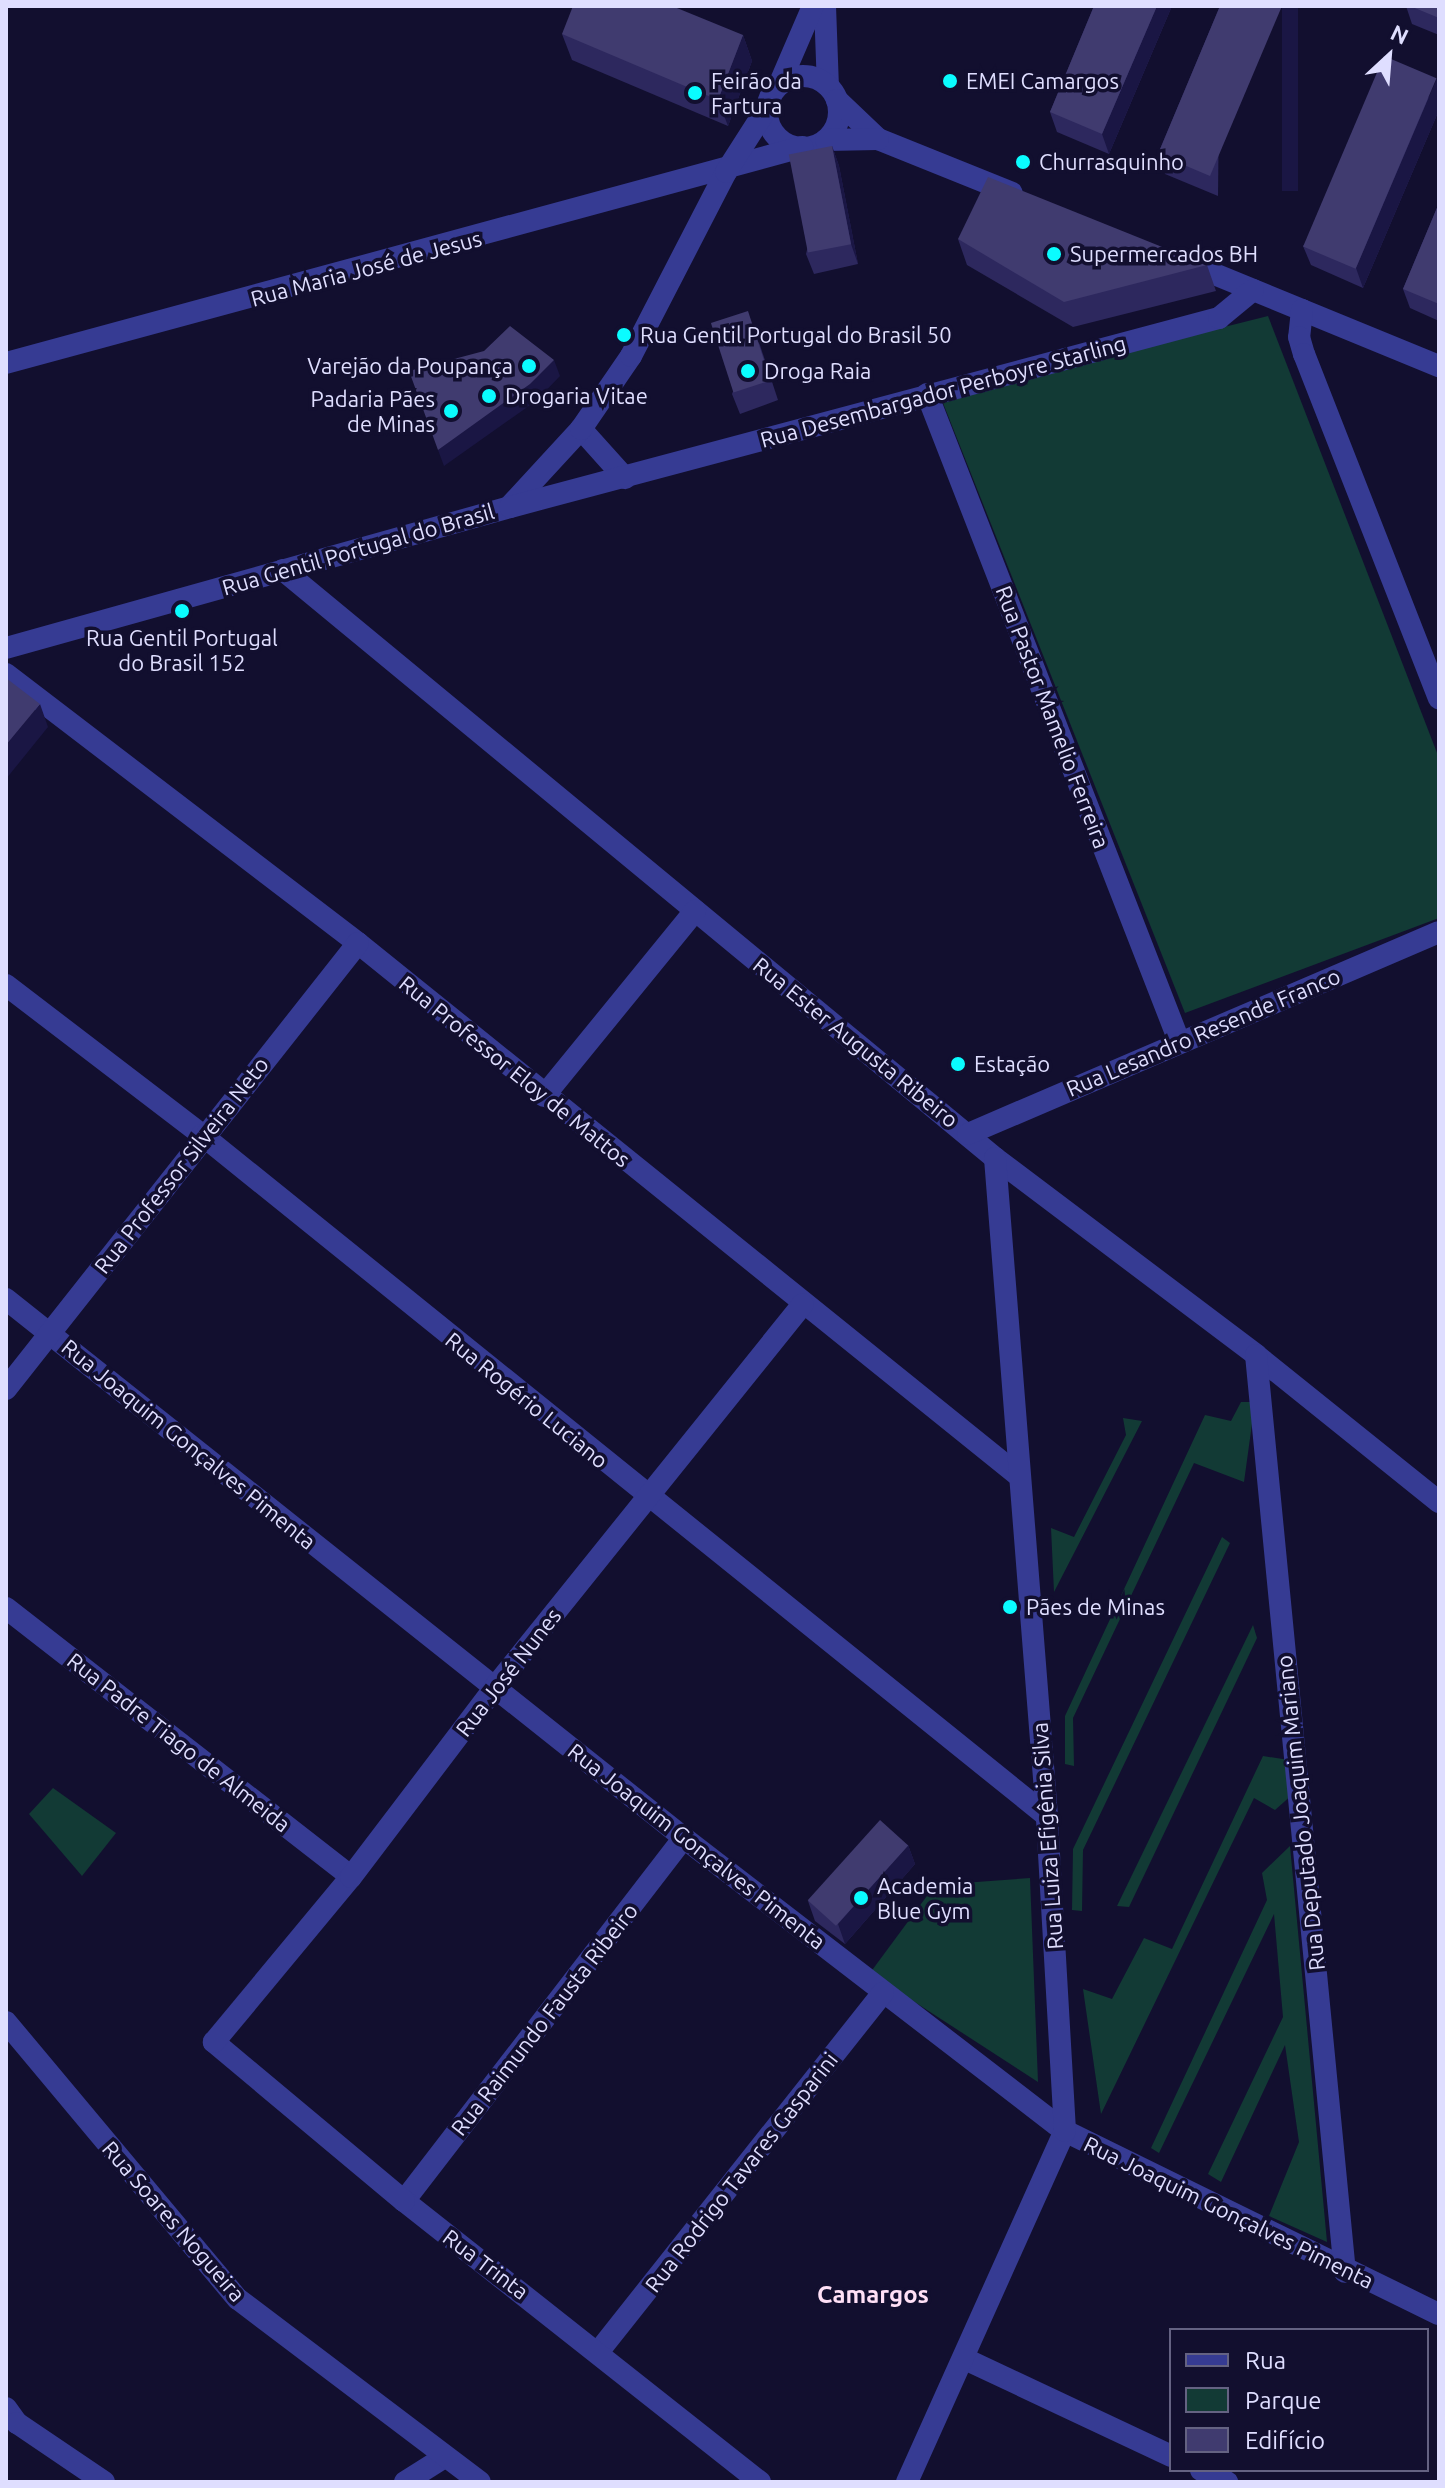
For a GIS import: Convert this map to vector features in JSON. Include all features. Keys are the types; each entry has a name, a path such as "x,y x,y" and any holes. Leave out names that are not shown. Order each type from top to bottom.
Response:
{"street":[{"path":"802,147 772,131 767,108 813,6"},
{"path":"825,6 838,122 826,140"},
{"path":"779,85 809,76 833,93 878,139"},
{"name":"Rua Gentil Portugal do Brasil","path":"6,648 510,507 581,429 631,356 726,172 767,108"},
{"path":"726,172 826,140 878,139 1037,203"},
{"name":"Rua Maria José de Jesus","path":"6,363 726,172"},
{"path":"1166,255 1439,366"},
{"name":"Rua Desembargador Perboyre Starling","path":"510,507 1219,318 1253,290"},
{"path":"1302,310 1299,337 1304,354 1439,699"},
{"name":"Rua Pastor Mamelio Ferreira","path":"927,394 1179,1041"},
{"path":"581,429 625,478"},
{"name":"Rua Ester Augusta Ribeiro","path":"283,570 995,1158 1256,1355 1439,1502"},
{"name":"Rua Professor Eloy de Mattos","path":"6,674 358,943 1019,1476"},
{"path":"544,1096 695,911"},
{"name":"Rua Lesandro Resende Franco","path":"968,1134 1439,932"},
{"name":"Rua Professor Silveira Neto","path":"6,1389 202,1135 358,943"},
{"name":"Rua Rogério Luciano","path":"6,985 202,1135 647,1498 1047,1816"},
{"name":"Rua Luiza Efigênia Silva","path":"907,2482 965,2359 1065,2131 1047,1816 995,1158"},
{"name":"Rua Joaquim Gonçalves Pimenta","path":"6,1299 684,1838 1065,2131 1345,2272 1439,2314"},
{"name":"Rua José Nunes","path":"214,2042 351,1877 495,1687 803,1304"},
{"name":"Rua Deputado Joaquim Mariano","path":"1256,1355 1345,2272"},
{"name":"Rua Padre Tiago de Almeida","path":"6,1608 351,1877"},
{"name":"Rua Raimundo Fausta Ribeiro","path":"404,2201 684,1838"},
{"name":"Rua Rodrigo Tavares Gasparini","path":"599,2351 883,1993"},
{"name":"Rua Soares Nogueira","path":"6,2022 238,2299 443,2458 480,2482"},
{"name":"Rua Trinta","path":"214,2042 404,2201 599,2351 760,2482"},
{"path":"965,2359 1169,2455"},
{"path":"10,2420 104,2482"},
{"path":"405,2482 443,2458"},
{"path":"1205,2472 1227,2482"}],"green space":[{"path":"1268,316 1439,758 1439,918 1185,1013 941,398"},
{"path":"1241,1402 1255,1402 1244,1482 1194,1463 1073,1718 1074,1766 1065,1764 1065,1716 1205,1415 1231,1421"},
{"path":"1123,1418 1142,1421 1054,1592 1051,1528 1074,1537 1126,1435"},
{"path":"1222,1537 1230,1543 1083,1850 1082,1911 1072,1910 1073,1849"},
{"path":"1253,1625 1257,1638 1129,1907 1117,1906"},
{"path":"1263,1756 1289,1760 1293,1794 1275,1810 1254,1798 1101,2114 1083,1989 1112,1999 1144,1938 1172,1949"},
{"path":"53,1788 116,1833 82,1876 29,1814"},
{"path":"1290,1846 1327,2242 1269,2216 1299,2142 1285,2045 1221,2182 1208,2174 1283,2017 1274,1914 1159,2153 1151,2148 1267,1900 1262,1873"},
{"path":"1030,1878 1038,2082 870,1973 935,1885"}],"building":[{"name":"Feirão da Fartura","path":"573,6 672,6 743,35 718,100 562,34"},
{"path":"1094,6 1157,6 1102,134 1050,112"},
{"path":"1220,6 1282,6 1210,176 1158,154"},
{"path":"1410,6 1439,6 1439,18"},
{"path":"1384,56 1436,78 1356,269 1303,247"},
{"path":"832,146 851,244 808,253 789,154"},
{"path":"988,177 1207,265 1064,302 958,239"},
{"path":"1439,203 1439,304 1403,289"},
{"name":"Droga Raia","path":"748,311 771,380 733,392 711,323"},
{"path":"510,326 554,360 530,384 438,450 409,371 484,351"},
{"path":"6,678 40,704 6,745"},
{"path":"880,1820 908,1845 836,1926 808,1900"}],"place":[{"name":"EMEI Camargos","path":"950,81"},
{"name":"Feirão da Fartura","path":"695,93"},
{"name":"Churrasquinho","path":"1023,162"},
{"name":"Supermercados BH","path":"1054,254"},
{"name":"Rua Gentil Portugal do Brasil 50","path":"624,335"},
{"name":"Varejão da Poupança","path":"529,366"},
{"name":"Droga Raia","path":"748,371"},
{"name":"Drogaria Vitae","path":"489,396"},
{"name":"Padaria Pães de Minas","path":"451,411"},
{"name":"Rua Gentil Portugal do Brasil 152","path":"182,611"},
{"name":"Estação","path":"958,1064"},
{"name":"Pães de Minas","path":"1010,1607"},
{"name":"Academia Blue Gym","path":"861,1898"}],"district":[{"name":"Camargos","path":"873,2295"}]}
